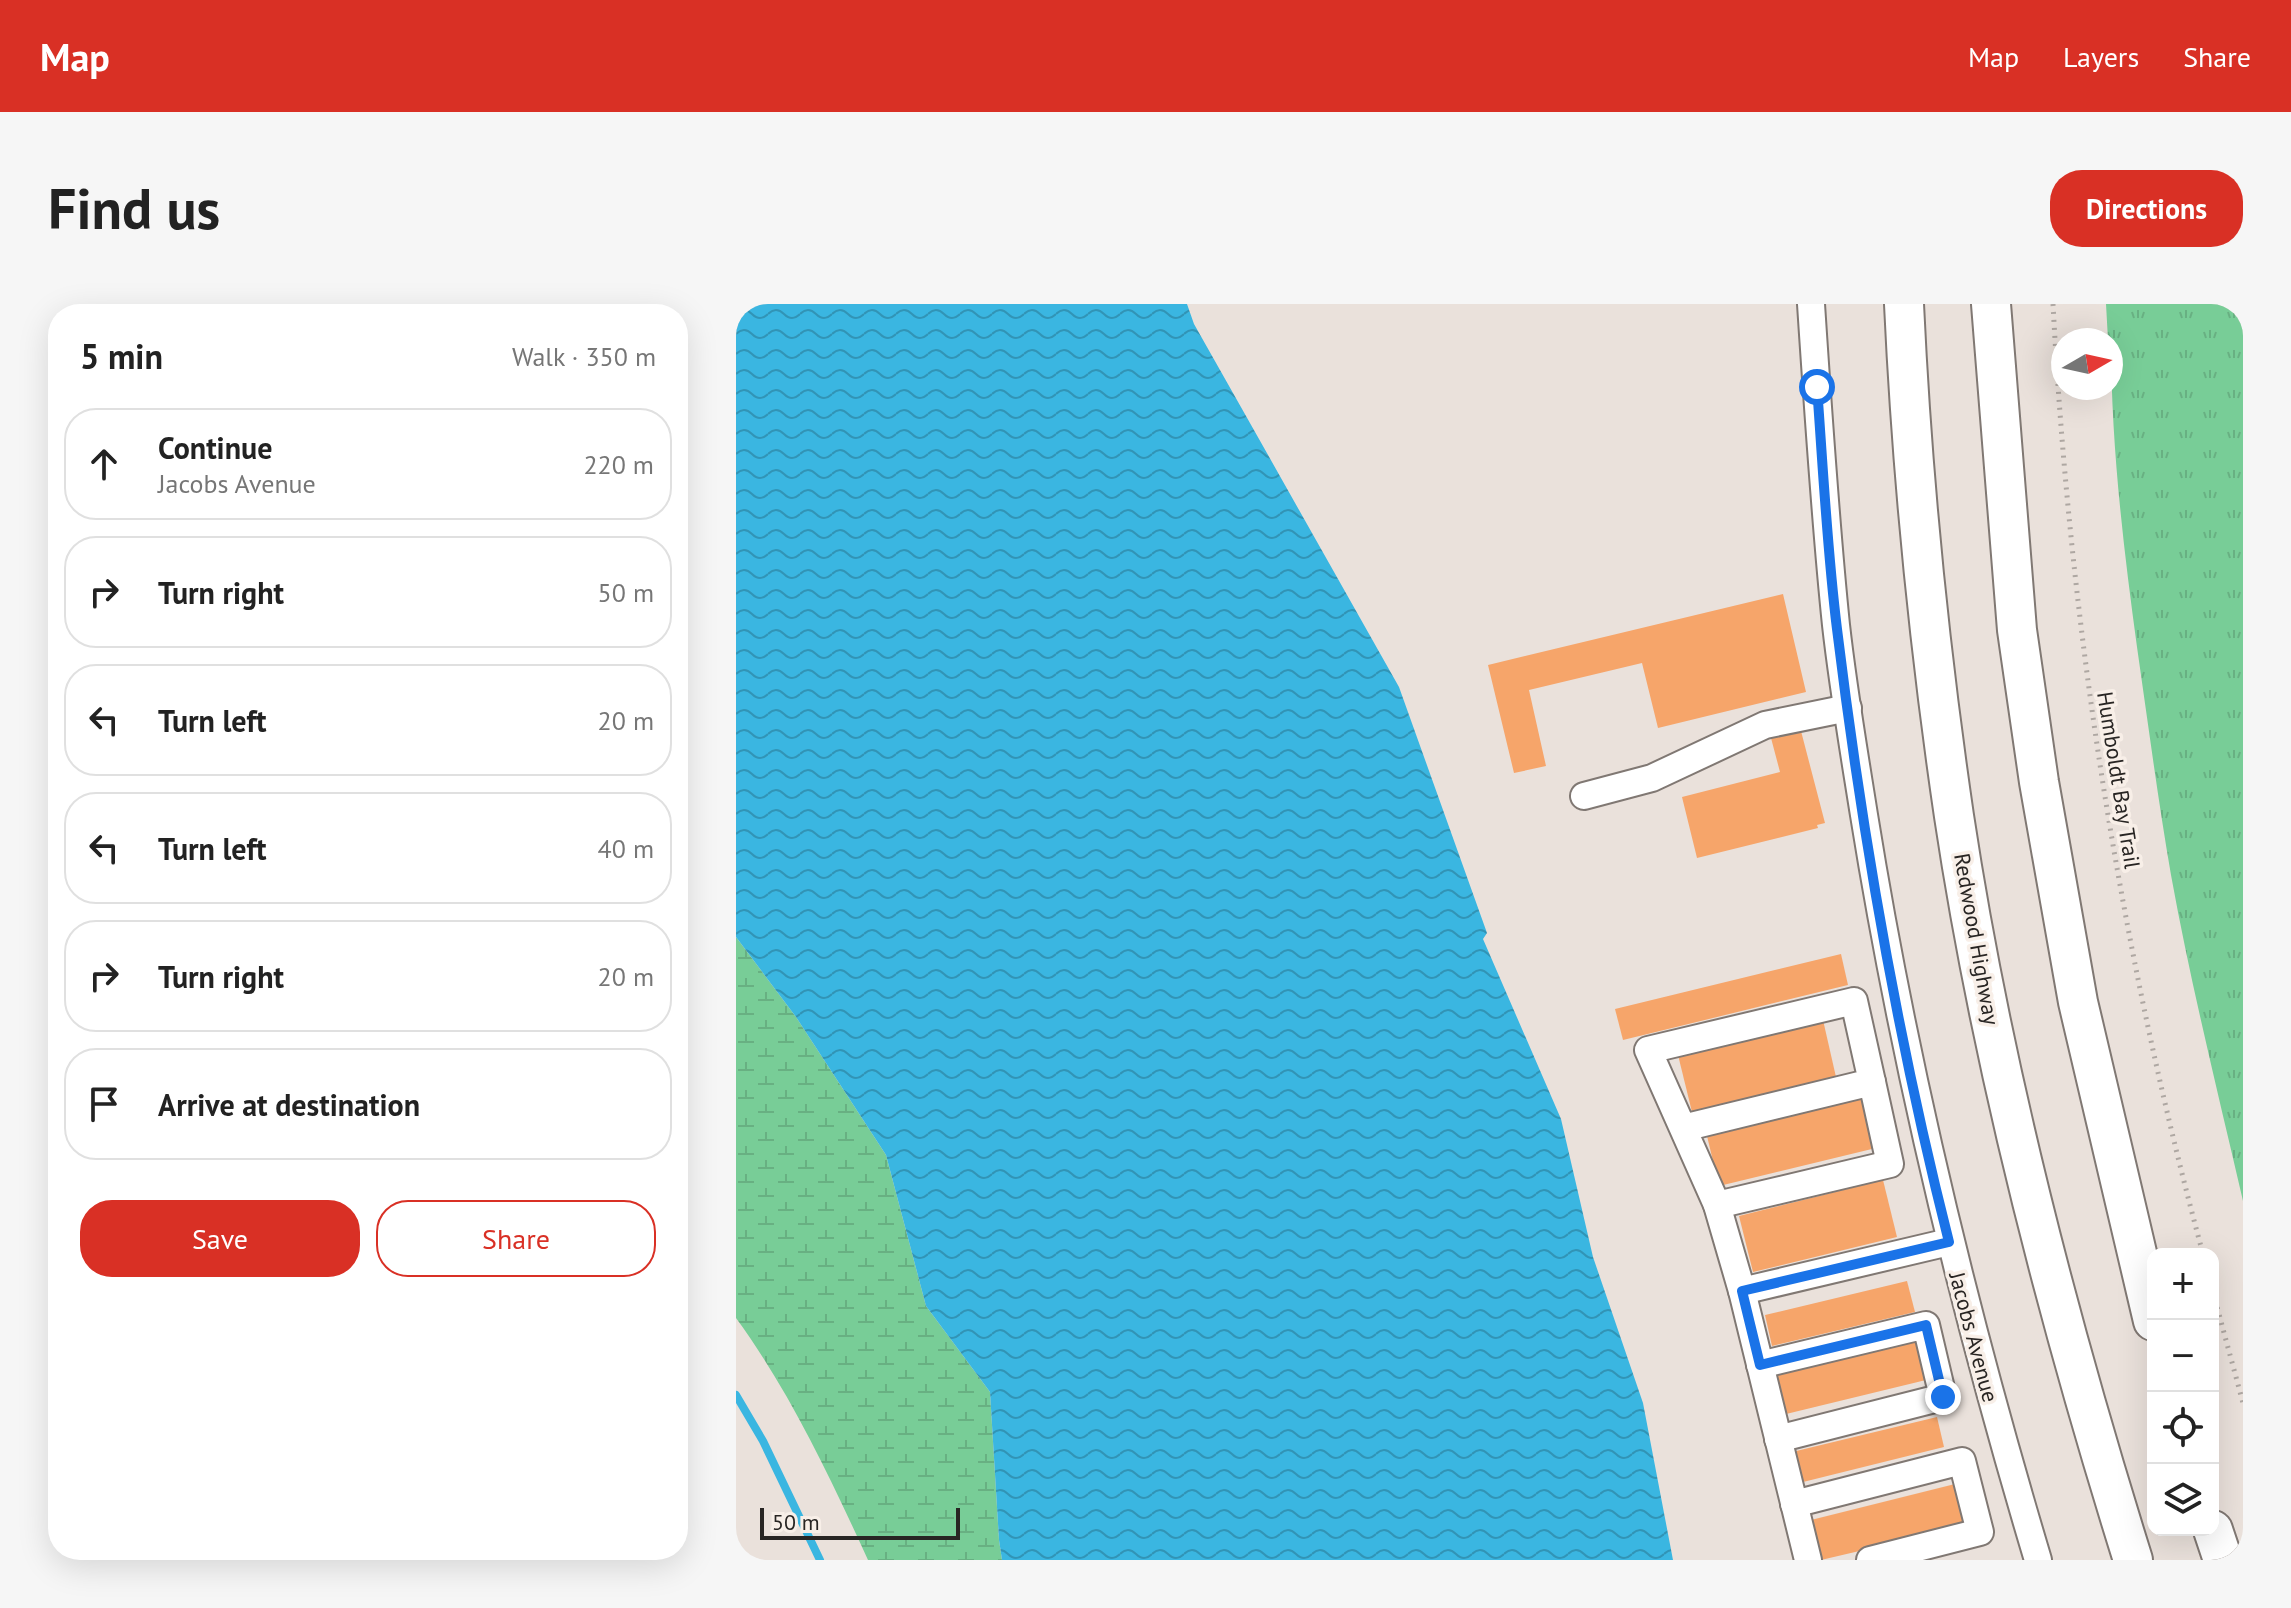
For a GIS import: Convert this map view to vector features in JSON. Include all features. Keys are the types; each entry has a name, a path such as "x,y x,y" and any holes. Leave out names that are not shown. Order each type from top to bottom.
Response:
{"highway":[{"name":"Redwood Highway","path":"1904,304 1925,594 1957,833 1992,1025 2034,1207 2091,1428 2133,1560"},
{"path":"1991,304 2017,630 2039,782 2078,1002 2153,1320"},
{"path":"2215,1536 2223,1560"}],"street":[{"name":"Jacobs Avenue","path":"1811,304 1836,626 1904,1041 1949,1242 2005,1451 2038,1560"},
{"path":"1584,796 1652,778 1765,725 1848,708"},
{"path":"1717,1205 1890,1164 1854,1001 1648,1050 1717,1205 1742,1291 1808,1560"},
{"path":"1683,1128 1872,1082"},
{"path":"1742,1291 1949,1242"},
{"path":"1760,1365 1926,1325 1943,1397 1778,1439"},
{"path":"1794,1504 1962,1461 1980,1532 1870,1560"}],"path":[{"name":"Humboldt Bay Trail","path":"2053,304 2063,473 2085,671 2126,926 2153,1059 2201,1248"},
{"path":"2219,1314 2243,1403"}],"green space":[{"path":"2106,304 2243,304 2243,1201 2187,957 2162,818 2137,647 2116,455 2113,400 2123,400 2123,328 2107,328"},
{"path":"736,937 796,1017 886,1155 926,1306 990,1392 1002,1560 868,1560 824,1466 791,1405 736,1318"}],"water":[{"path":"736,304 1187,304 1194,324 1399,687 1487,933 1483,939 1561,1119 1593,1257 1643,1403 1673,1560 1002,1560 990,1392 926,1306 886,1155 796,1017 736,937"}],"building":[{"path":"1783,594 1806,692 1658,728 1642,663 1529,690 1546,766 1514,773 1488,665"},
{"path":"1801,731 1825,823 1817,825 1818,828 1697,858 1682,797 1780,772 1771,738"},
{"path":"1841,954 1848,985 1623,1040 1615,1009"},
{"path":"1823,1020 1836,1077 1692,1112 1678,1055"},
{"path":"1864,1098 1876,1148 1719,1186 1707,1136"},
{"path":"1883,1180 1897,1237 1753,1272 1739,1216"},
{"path":"1907,1281 1915,1312 1772,1346 1765,1315"},
{"path":"1916,1338 1926,1380 1782,1415 1771,1374"},
{"path":"1937,1417 1944,1447 1795,1484 1788,1453"},
{"path":"1955,1484 1966,1526 1821,1560 1811,1520"}],"waterway":[{"path":"736,1395 763,1441 820,1560"}],"route":[{"path":"1817,387 1836,626 1853,743 1904,1041 1949,1242 1742,1291 1760,1365 1926,1325 1943,1397"}]}
